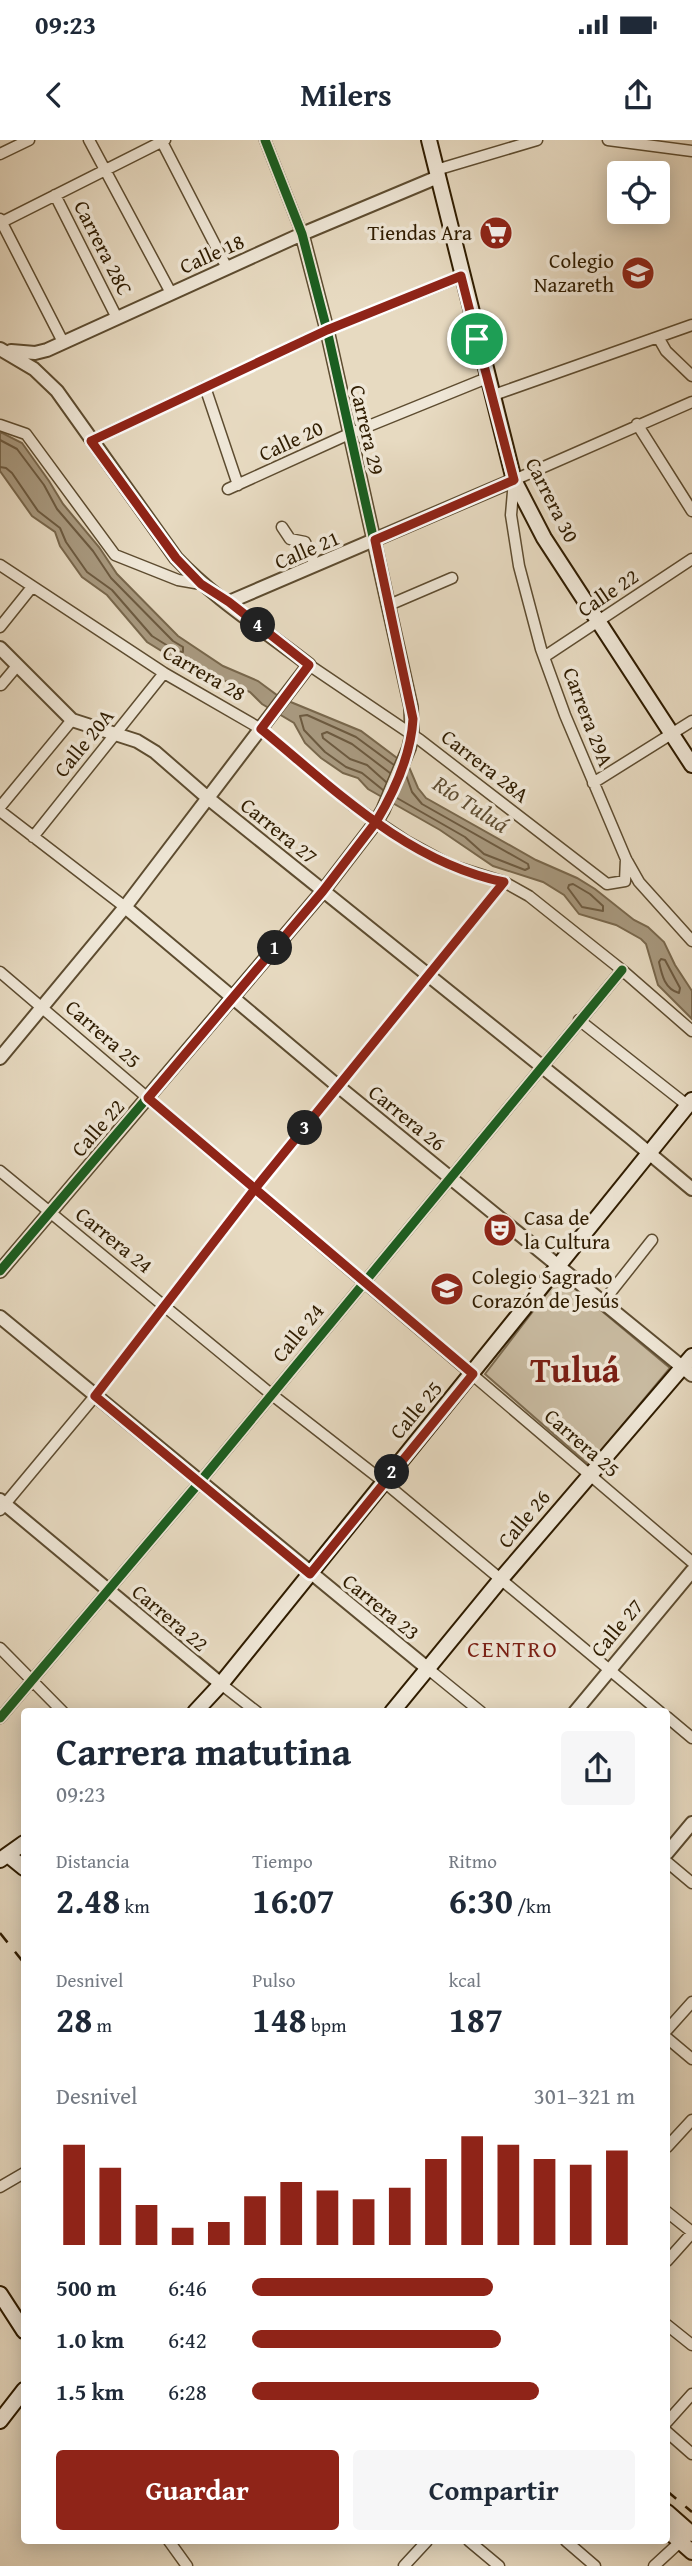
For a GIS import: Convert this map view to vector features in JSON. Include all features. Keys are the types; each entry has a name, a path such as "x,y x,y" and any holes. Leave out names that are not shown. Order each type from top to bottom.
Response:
{"main road":[{"name":"Carrera 30","path":"429,140 514,480 544,538 692,765"},
{"name":"Calle 25","path":"199,1708 473,1374 690,1103"},
{"name":"Calle 26","path":"395,1708 590,1475 689,1366"},
{"path":"21,1845 4,1858 21,1866"},
{"path":"0,2294 21,2326"},
{"path":"0,2421 21,2394"},
{"path":"670,2516 686,2538 692,2552"}],"street":[{"path":"0,154 29,140"},
{"path":"89,140 171,293"},
{"name":"Carrera 29","path":"265,140 302,234 327,330 411,707 412,735"},
{"name":"Calle 18","path":"0,349 24,353 47,350 437,174 537,140"},
{"path":"608,140 692,151"},
{"path":"63,342 1,220 163,141 227,268"},
{"name":"Carrera 28C","path":"55,195 117,318"},
{"path":"91,441 327,330 461,276"},
{"path":"491,396 692,325"},
{"path":"658,337 666,351 692,376"},
{"name":"Carrera 28A","path":"0,349 40,374 57,391 176,558 201,584 229,602 309,665 412,735 607,884 625,881 626,859"},
{"path":"40,374 37,361 47,350"},
{"name":"Calle 20","path":"205,387 233,487 349,434 487,378"},
{"name":"Calle 21","path":"229,602 692,402"},
{"path":"637,424 692,511"},
{"path":"0,425 26,434 115,555 178,580 201,584"},
{"name":"Carrera 29A","path":"514,480 511,515 517,555 544,657 626,859 639,882 692,941"},
{"path":"282,527 290,539 305,542 315,565"},
{"name":"Calle 22","path":"544,657 692,559"},
{"name":"Carrera 28","path":"0,565 164,673 261,729 352,805 380,816 450,864 504,882 529,895 692,1031"},
{"path":"389,605 452,579"},
{"path":"0,627 32,587"},
{"name":"Carrera 27","path":"0,648 72,720 137,741 155,752 209,799 692,1189"},
{"path":"0,1058 125,907 309,665"},
{"path":"1,685 17,666"},
{"name":"Calle 20A","path":"33,837 164,673"},
{"path":"0,809 72,720"},
{"path":"593,783 692,721"},
{"name":"Calle 22","path":"0,1271 323,891 380,816 412,735"},
{"name":"Carrera 26","path":"0,809 125,907 339,1087 603,1302 689,1366"},
{"path":"2,1505 95,1396 254,1190 504,882"},
{"name":"Calle 24","path":"0,1718 199,1483 622,970"},
{"name":"Carrera 25","path":"0,972 692,1562"},
{"path":"579,1020 690,1103"},
{"name":"Carrera 24","path":"0,1171 271,1394 384,1482 655,1708"},
{"path":"603,1302 652,1240"},
{"name":"Carrera 23","path":"0,1317 476,1708"},
{"name":"Carrera 22","path":"2,1505 252,1708"},
{"name":"Calle 27","path":"578,1708 692,1571"},
{"path":"0,1648 59,1708"},
{"path":"670,1720 692,1738"},
{"path":"670,1849 692,1823"},
{"path":"670,1865 692,1883"},
{"path":"670,2027 692,2002"},
{"path":"670,2041 692,2059"},
{"path":"670,2144 692,2120"},
{"path":"0,2186 21,2175"},
{"path":"670,2215 692,2233 670,2258"},
{"path":"670,2327 692,2345"},
{"path":"670,2419 692,2394"},
{"path":"670,2434 692,2454"},
{"path":"654,2566 686,2538"},
{"path":"404,2566 414,2562 425,2544"},
{"path":"473,2544 499,2566"},
{"path":"569,2544 595,2566"},
{"path":"172,2546 181,2566"},
{"path":"172,2546 187,2566"}],"shaded area":[{"path":"560,1276 670,1368 589,1465 485,1374"}],"water":[{"name":"Río Tuluá","path":"0,432 22,443 63,504 99,547 117,574 178,636 223,666 258,681 281,698 361,731 409,767 418,788 426,798 536,860 577,878 634,920 648,927 664,942 692,991 692,1019 658,985 646,944 641,939 616,925 579,914 564,895 543,882 493,866 440,830 368,789 358,778 343,773 321,758 305,743 294,723 262,704 250,692 173,658 147,642 107,595 82,577 60,546 55,532 32,516 0,471"}],"railway":[{"path":"0,1933 21,1959"},
{"path":"670,2494 692,2512"}],"cycle path":[{"path":"0,1271 323,891 376,822 409,748 412,735 411,707 327,330 302,234 265,140"},
{"path":"0,1718 199,1483 622,970"}],"place":[{"name":"Tiendas Ara","path":"496,233"},
{"name":"Colegio Nazareth","path":"638,273"},
{"name":"Casa de la Cultura","path":"500,1230"},
{"name":"Colegio Sagrado Corazón de Jesús","path":"447,1289"}],"district":[{"name":"Tuluá","path":"575,1370"},
{"name":"CENTRO","path":"513,1649"}],"route":[{"path":"477,339 461,276 327,330 91,441 176,558 201,584 229,602 309,665 261,729 352,805 376,822 406,841 450,864 504,882 254,1190 95,1396 310,1574 473,1374 254,1190 148,1098 323,891 376,822 383,810 409,748 413,719 375,540 514,480 477,339"}]}
